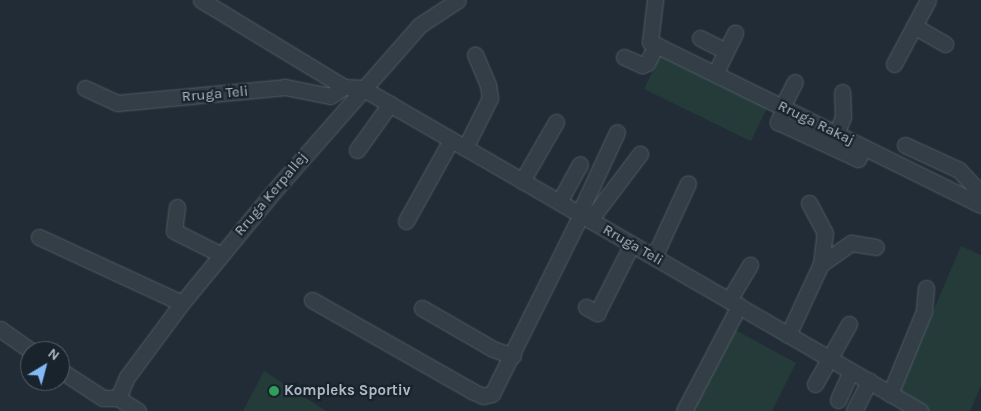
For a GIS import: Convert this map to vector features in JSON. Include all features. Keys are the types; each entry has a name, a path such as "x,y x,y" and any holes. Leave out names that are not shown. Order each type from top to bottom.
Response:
{"street":[{"name":"Rruga Teli","path":"201,0 344,87 362,88 920,411"},
{"name":"Rruga Kerpallej","path":"118,398 127,377 220,254 362,88 420,26 458,0"},
{"path":"624,58 642,65 647,63 653,43 655,0"},
{"path":"894,64 928,0"},
{"path":"914,26 945,44"},
{"path":"715,74 735,33"},
{"path":"697,65 704,40 726,51"},
{"name":"Rruga Rakaj","path":"653,43 715,74 808,132 832,143 864,147 979,204"},
{"path":"465,148 490,98 488,85 475,55"},
{"path":"781,115 795,82"},
{"name":"Rruga Teli","path":"85,88 117,103 285,87 330,96 344,87"},
{"path":"832,143 843,117 842,92"},
{"path":"357,150 390,104"},
{"path":"522,181 556,122"},
{"path":"312,300 483,396 492,394 496,390 583,216 618,132"},
{"path":"406,221 451,140"},
{"path":"902,166 911,145 953,165 974,186 979,204"},
{"path":"583,216 640,154"},
{"path":"558,202 580,164"},
{"path":"943,186 953,165"},
{"path":"654,257 688,183"},
{"path":"788,335 821,264 826,228 809,203"},
{"path":"177,207 174,231 220,254"},
{"path":"40,237 182,303"},
{"path":"821,264 853,239 876,247"},
{"path":"586,307 597,313 632,244"},
{"path":"684,411 750,265"},
{"path":"890,394 924,311 926,288"},
{"path":"422,308 493,348 513,356"},
{"path":"815,384 828,358 849,324"},
{"path":"0,328 20,343"},
{"path":"838,400 851,371"},
{"path":"70,377 103,398 118,398 138,411"},
{"path":"854,411 869,381"}],"green space":[{"path":"661,54 768,106 751,141 644,89"},
{"path":"961,246 981,255 981,386 970,411 929,411 898,393"},
{"path":"730,327 796,363 772,411 690,411"},
{"name":"Kompleks Sportiv","path":"264,371 326,411 243,411"}],"place":[{"name":"Kompleks Sportiv","path":"274,391"}]}
